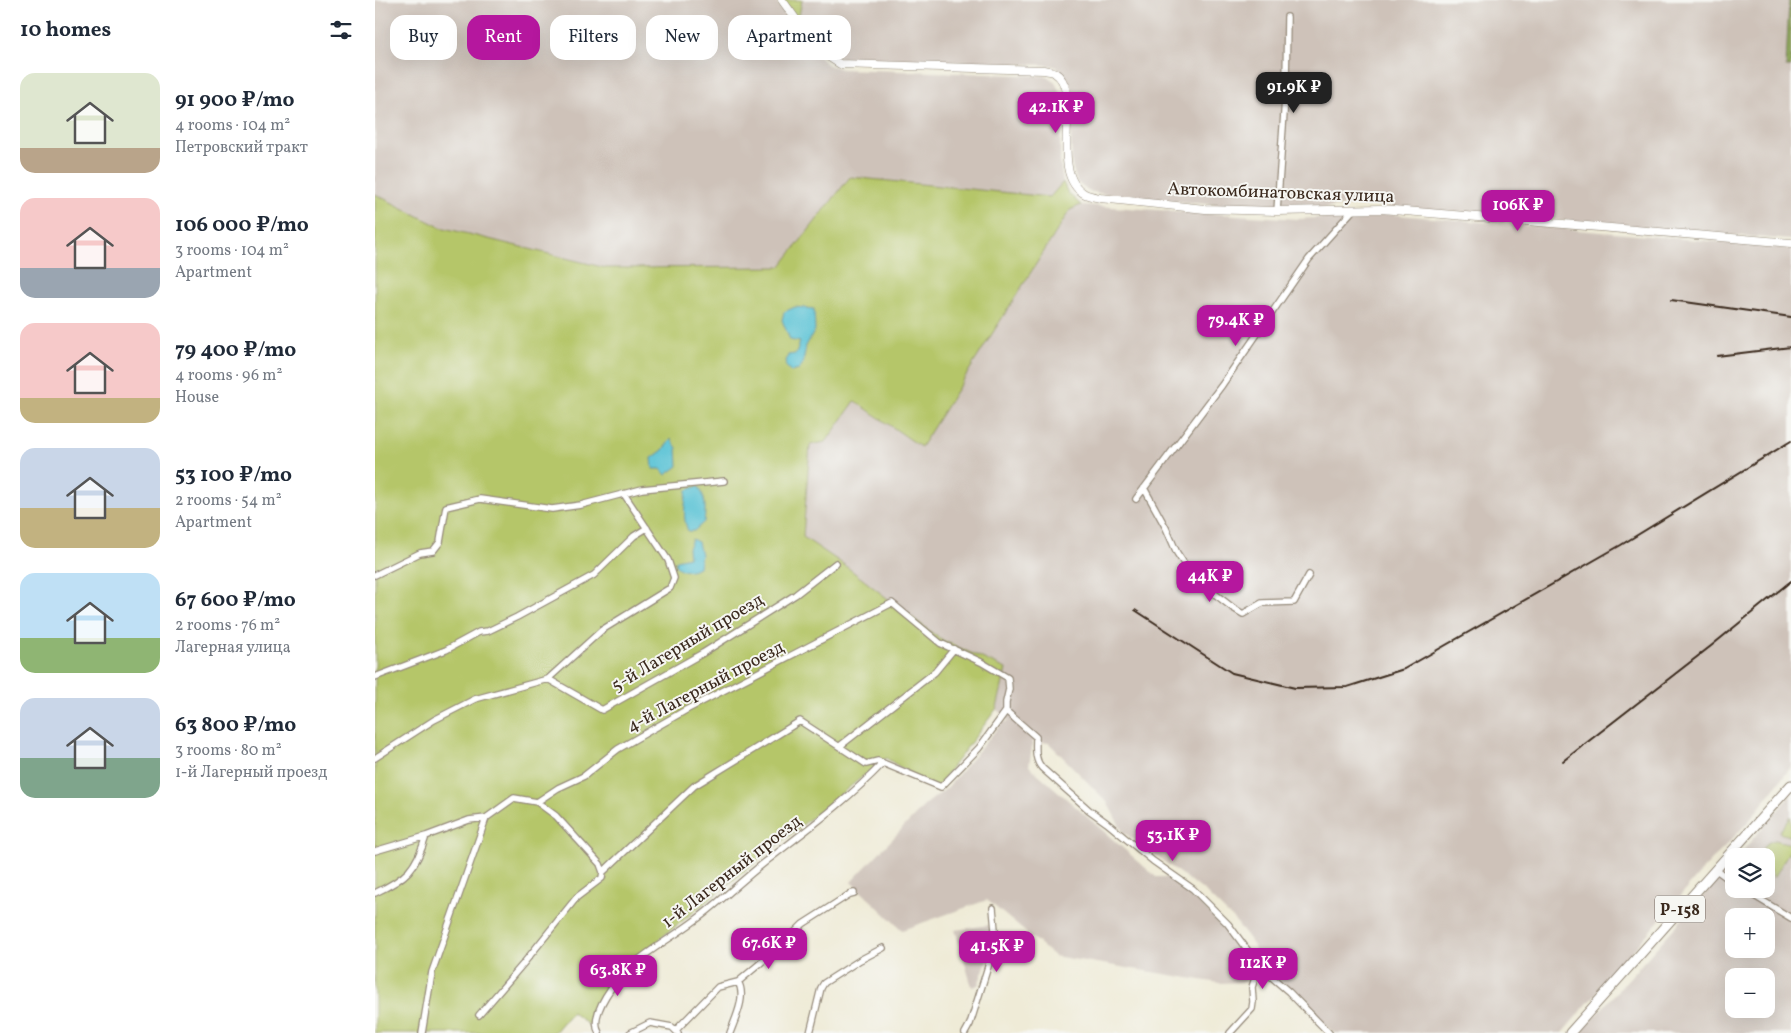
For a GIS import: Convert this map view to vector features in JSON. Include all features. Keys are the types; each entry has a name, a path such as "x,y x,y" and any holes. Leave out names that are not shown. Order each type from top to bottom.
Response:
{"main road":[{"name":"Р-158","path":"1570,1033 1791,786"}],"street":[{"name":"Автокомбинатовская улица","path":"782,0 818,50 840,64 1035,70 1056,73 1062,82 1067,96 1067,160 1069,173 1076,187 1085,194 1099,198 1205,209 1277,211 1381,209 1791,243"},
{"path":"1277,211 1286,85 1287,17"},
{"path":"1136,499 1222,386 1309,259 1353,210"},
{"path":"375,575 420,553 433,551 440,542 446,507 480,499 552,508 581,505 642,489 724,481"},
{"path":"1144,488 1166,528 1177,553 1193,577 1243,614 1262,603 1294,602 1309,575"},
{"path":"375,758 434,720 475,699 548,679 602,630 670,588 674,578 668,560 624,494"},
{"path":"375,677 447,650 479,632 488,631 594,575 634,536 647,528"},
{"name":"5-й Лагерный проезд","path":"548,679 602,710 703,653 795,595 836,563"},
{"name":"4-й Лагерный проезд","path":"537,802 558,788 584,776 618,749 686,710 892,604 940,643 954,649"},
{"path":"479,1015 523,964 577,896 602,875 694,786 801,721 866,764 879,761 941,787 979,748 1006,712 1009,689 1008,678 954,649 941,666 929,677 840,746"},
{"path":"1006,712 1036,737 1036,757 1038,764 1042,768 1089,810 1153,861 1193,889 1228,924 1259,966 1289,992 1329,1033"},
{"name":"1-й Лагерный проезд","path":"599,1033 596,1024 598,1013 607,996 631,966 698,918 762,864 843,802 883,763"},
{"path":"375,851 426,836 469,820 486,818 514,798 537,802 556,816 600,864 602,875"},
{"path":"422,1033 432,972 486,818"},
{"path":"375,893 402,878 416,865 426,836"},
{"path":"1715,869 1725,876"},
{"path":"630,1033 650,1023 665,1025 677,1032 718,987 737,982 783,944 803,924 854,893"},
{"path":"1758,898 1791,918"},
{"path":"965,1033 970,1024 996,941 993,908"},
{"path":"810,1033 821,988 824,983 883,948"},
{"path":"1230,1033 1252,1009 1252,987 1259,966"},
{"path":"730,1033 741,1001 741,992 737,982"}],"shaded area":[{"path":"375,0 775,0 786,15 728,15 728,60 822,60 828,65 841,69 1047,76 1054,81 1059,90 1061,101 1060,162 1063,182 1050,197 850,177 780,267 606,268 440,227 375,194"},
{"path":"802,0 1791,0 1791,240 1360,204 1297,211 1269,210 1110,195 1088,191 1077,182 1072,166 1070,95 1067,84 1057,67 1049,65 958,62 867,62 851,60 851,15 799,15"},
{"path":"1081,205 1298,219 1387,214 1791,248 1791,767 1749,821 1699,874 1562,1033 1334,1033 1263,965 1256,955 1254,946 1237,923 1203,890 1123,832 1107,802 1049,743 1033,741 1029,766 1156,877 1168,877 1184,887 1216,919 1251,957 1245,982 1219,983 1054,956 987,900 902,930 851,882 925,805 947,788 1002,723 1009,721 994,707 937,638 803,537 810,445 826,442 854,401 921,447 1070,209"},
{"path":"1791,795 1791,1033 1580,1033 1725,871 1725,898 1775,898 1775,848 1745,848"},
{"path":"988,925 994,926 994,941 978,985 972,987 955,930"}],"green space":[{"path":"782,0 802,0 799,15 792,15"},
{"path":"1789,0 1791,0 1791,67 1786,67"},
{"path":"850,177 1050,197 1063,182 1068,193 1081,205 1070,210 921,447 855,401 826,442 810,445 803,537 843,564 940,639 1006,669 997,708 935,790 886,758 626,966 597,1003 590,1026 572,1012 554,1033 375,1033 375,194 440,227 606,268 780,267"},
{"path":"1791,816 1791,836 1782,834 1779,832"},
{"path":"1775,840 1791,844 1791,848 1775,876 1775,848 1764,848 1767,843"}],"water":[{"path":"795,307 814,309 815,330 806,346 803,363 799,370 791,372 785,365 788,355 796,354 800,342 790,340 782,320 784,312"},
{"path":"671,439 677,448 678,466 666,475 661,469 653,469 652,458 663,450"},
{"path":"698,486 703,494 705,503 704,522 694,531 688,531 685,516 687,490"},
{"path":"692,539 698,542 701,555 699,567 683,570 675,565 676,560 689,557 688,548"}],"railway":[{"path":"1671,300 1791,317"},
{"path":"1717,356 1791,347"},
{"path":"1135,610 1232,673 1295,688 1347,687 1404,669 1621,545 1791,441"},
{"path":"1563,761 1791,581"}]}
